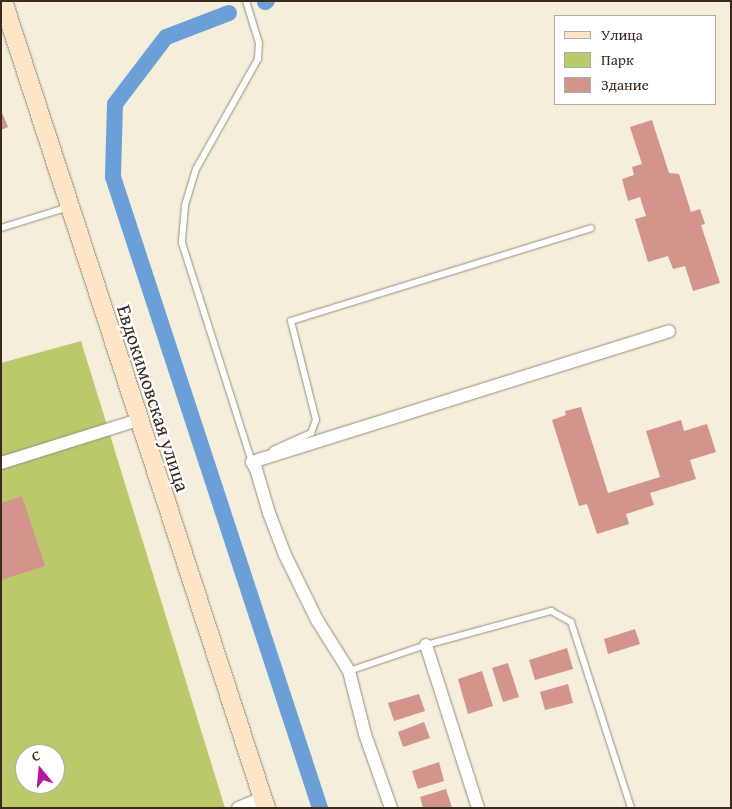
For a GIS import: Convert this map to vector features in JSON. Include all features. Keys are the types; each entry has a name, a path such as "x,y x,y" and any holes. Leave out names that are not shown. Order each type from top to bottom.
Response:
{"main road":[{"name":"Евдокимовская улица","path":"3,1 138,420 265,803"}],"street":[{"path":"391,808 365,734 349,671 317,620 285,555 252,462 669,331"},
{"path":"1,462 138,420"},
{"path":"426,645 478,808"},
{"path":"238,808 265,803"}],"lane":[{"path":"246,1 259,43 258,59 196,169 185,206 182,243 252,462 268,452 311,433 316,420 291,321 591,228"},
{"path":"1,228 70,206"},
{"path":"349,671 426,645 551,611 571,622 631,808"}],"green space":[{"path":"81,341 225,808 1,808 1,363"}],"building":[{"path":"1,110 8,127 1,130"},
{"path":"652,120 669,173 679,174 691,212 700,209 705,224 701,225 720,283 693,291 685,266 673,269 668,256 648,262 635,219 646,216 640,197 628,201 622,179 634,175 632,167 642,164 630,127"},
{"path":"581,407 608,493 660,477 646,431 681,420 684,431 707,424 716,452 690,460 696,479 650,493 654,505 626,514 629,524 597,534 587,504 579,506 552,420 566,415 565,411"},
{"path":"22,496 45,566 1,580 1,503"},
{"path":"635,629 640,644 608,654 604,639"},
{"path":"567,648 573,669 535,680 529,660"},
{"path":"508,663 519,697 503,702 492,668"},
{"path":"482,671 493,706 468,714 458,679"},
{"path":"568,684 573,703 545,710 540,692"},
{"path":"419,694 425,711 394,721 388,703"},
{"path":"424,722 430,738 403,747 398,732"},
{"path":"439,762 444,781 418,789 412,771"},
{"path":"446,789 452,808 423,808 420,797"}],"waterway":[{"path":"229,13 166,37 115,104 113,177 320,808"}]}
